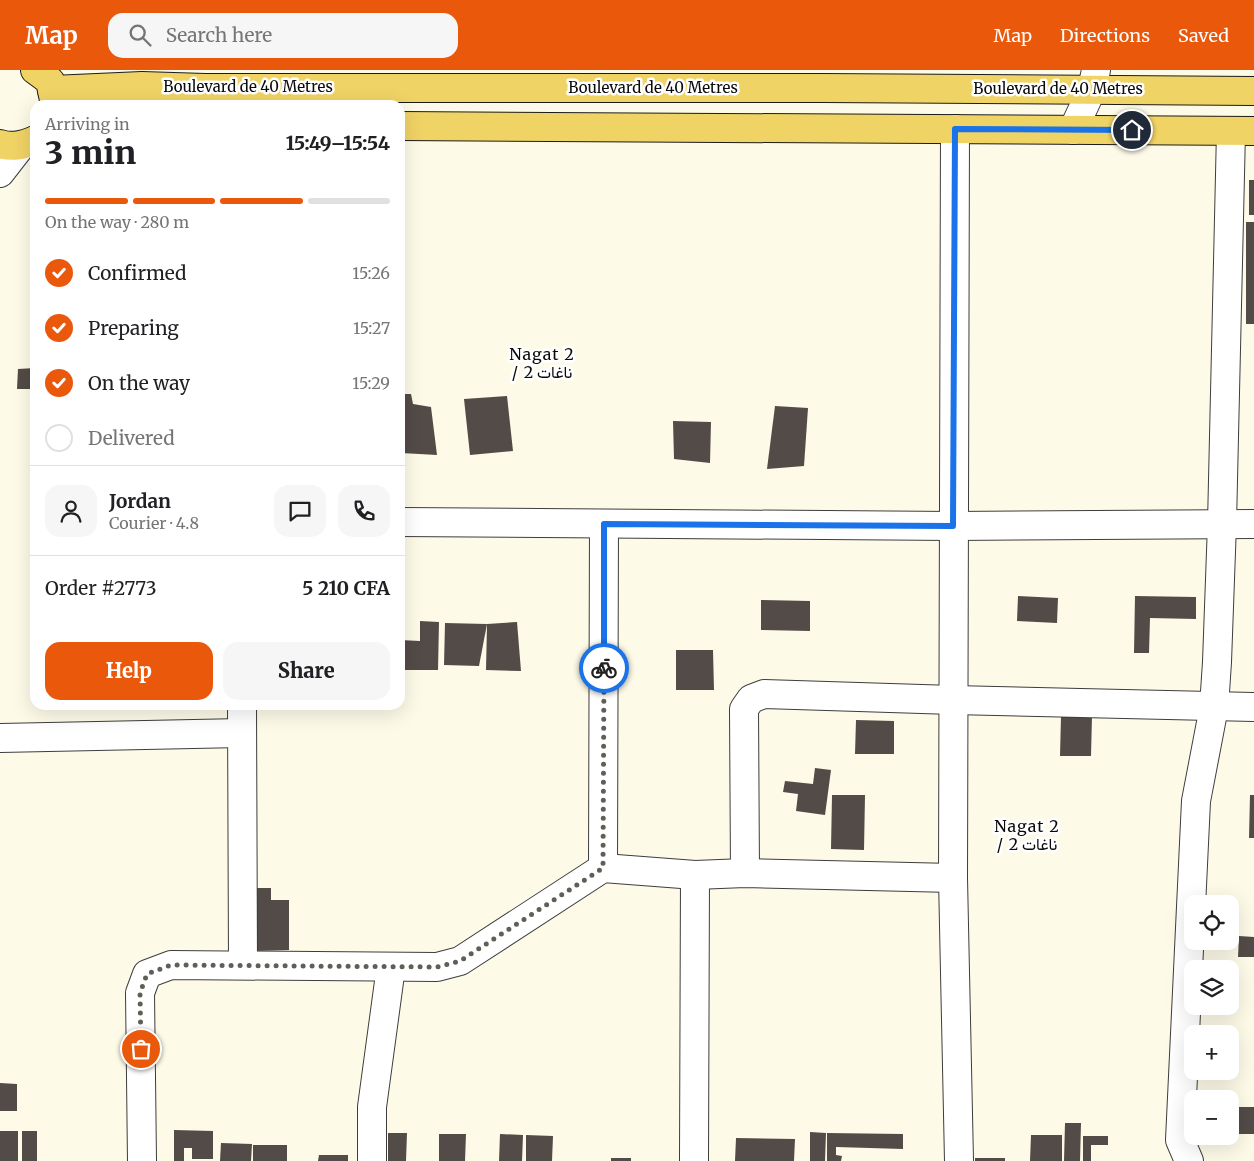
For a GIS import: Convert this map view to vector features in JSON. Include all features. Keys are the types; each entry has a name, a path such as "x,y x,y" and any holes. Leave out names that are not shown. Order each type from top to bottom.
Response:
{"main road":[{"name":"Boulevard de 40 Metres","path":"50,83 205,88 825,79 1094,80 1254,91"},
{"path":"405,126 1242,131"}],"street":[{"path":"1073,130 1094,80"},
{"path":"955,129 953,878 959,1161"},
{"path":"1189,1161 1180,1140 1196,801 1214,707 1242,131"},
{"path":"0,173 19,144"},
{"path":"405,522 953,526 1254,524"},
{"path":"603,868 604,524"},
{"path":"745,873 744,710 751,699 764,694 1254,707"},
{"path":"242,710 242,965"},
{"path":"0,738 242,733"},
{"path":"142,1161 140,993 147,974 171,965 437,967 460,961 603,868 695,875 745,873 953,878"},
{"path":"694,1161 695,875"},
{"path":"372,1161 372,1107 391,967"}],"building":[{"path":"1249,180 1254,180 1254,215 1249,215"},
{"path":"1246,222 1254,222 1254,324 1246,324"},
{"path":"30,368 30,389 17,389 18,369"},
{"path":"405,394 411,394 413,404 431,407 437,455 405,453"},
{"path":"507,396 513,451 470,455 464,399"},
{"path":"775,406 808,408 804,466 767,469"},
{"path":"673,421 711,422 710,463 674,459"},
{"path":"1018,596 1058,598 1057,623 1017,621"},
{"path":"1135,596 1196,597 1196,619 1150,618 1149,653 1134,653"},
{"path":"761,600 810,601 810,631 761,630"},
{"path":"420,621 439,622 438,670 405,670 405,640 420,641"},
{"path":"517,622 521,671 486,670 487,624"},
{"path":"445,623 487,624 479,666 444,665"},
{"path":"676,650 713,650 714,690 676,690"},
{"path":"1061,716 1092,716 1091,756 1060,756"},
{"path":"856,720 894,721 894,754 855,754"},
{"path":"815,768 831,770 825,815 796,811 798,794 783,792 785,781 813,784"},
{"path":"832,795 865,795 864,850 831,849"},
{"path":"1250,795 1254,795 1254,838 1249,838"},
{"path":"251,888 271,888 271,900 289,900 289,950 251,951"},
{"path":"1239,936 1254,937 1254,957 1238,957"},
{"path":"0,1083 17,1084 17,1111 0,1111"},
{"path":"1239,1107 1254,1107 1254,1134 1239,1134"},
{"path":"1065,1123 1081,1123 1080,1161 1064,1161"},
{"path":"174,1130 213,1131 213,1159 192,1159 192,1148 184,1148 184,1161 174,1161"},
{"path":"0,1131 18,1131 18,1161 0,1161"},
{"path":"22,1131 37,1131 37,1161 22,1161"},
{"path":"810,1132 826,1133 825,1161 810,1161"},
{"path":"388,1133 407,1133 406,1161 388,1161"},
{"path":"827,1133 903,1134 903,1149 836,1147 836,1155 842,1156 841,1161 827,1161"},
{"path":"439,1134 466,1134 465,1161 439,1161"},
{"path":"500,1134 523,1135 522,1161 499,1161"},
{"path":"526,1135 553,1136 552,1161 526,1161"},
{"path":"1031,1135 1062,1135 1062,1161 1030,1161"},
{"path":"1083,1136 1108,1136 1108,1145 1091,1145 1091,1161 1083,1161"},
{"path":"736,1138 795,1139 794,1161 735,1161"},
{"path":"221,1143 252,1144 251,1161 220,1161"},
{"path":"253,1145 287,1145 287,1161 253,1161"},
{"path":"319,1155 348,1155 348,1161 318,1161"},
{"path":"611,1158 631,1158 631,1161 611,1161"},
{"path":"975,1158 1005,1158 1005,1161 975,1161"}],"way so far":[{"path":"141,1049 140,993 147,974 171,965 437,967 460,961 603,868 604,668"}],"district":[{"name":"Nagat 2 / ناغات 2","path":"542,363"},
{"name":"Nagat 2 / ناغات 2","path":"1027,835"}],"route":[{"path":"604,668 604,524 953,526 955,129 1132,130"}]}
